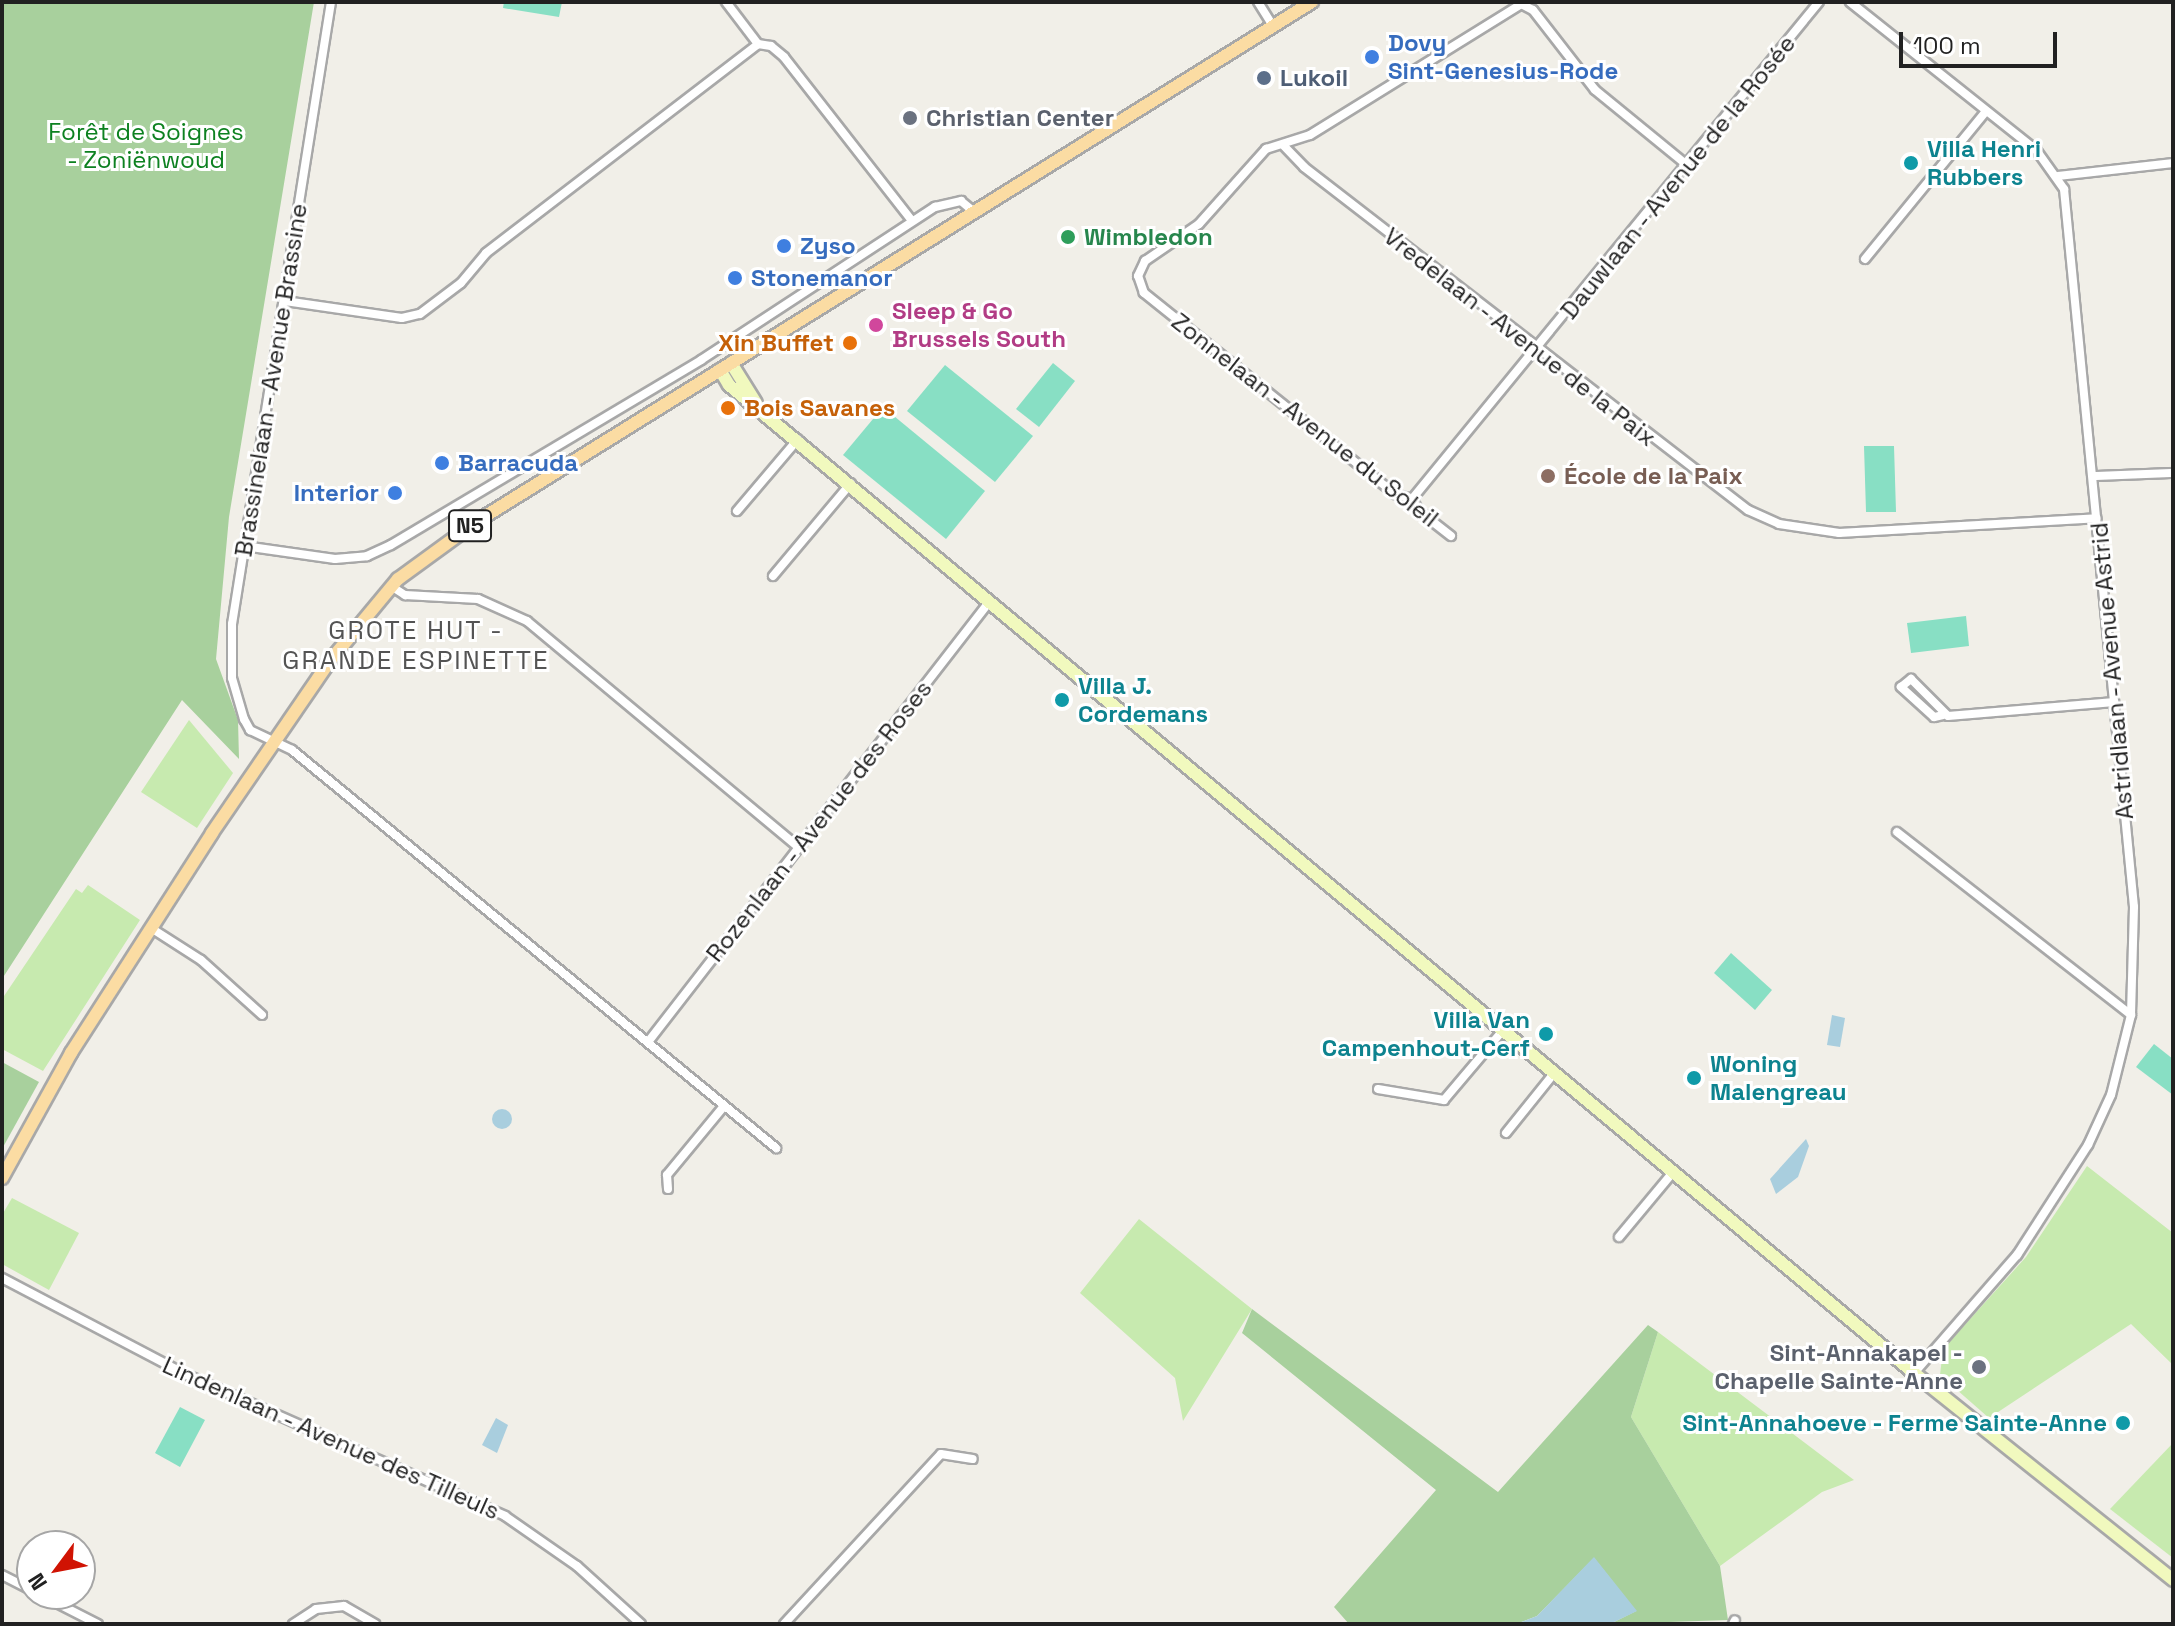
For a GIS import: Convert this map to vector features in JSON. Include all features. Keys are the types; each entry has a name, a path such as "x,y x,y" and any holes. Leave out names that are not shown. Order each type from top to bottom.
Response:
{"main road":[{"name":"N5","path":"2,1178 71,1053 151,928 274,741 391,586 432,550 1312,2"}],"street":[{"name":"Brassinelaan - Avenue Brassine","path":"331,2 232,624 232,678 250,730 292,750 776,1148"},
{"path":"726,2 758,44 771,46 784,57 912,221"},
{"path":"1258,2 1273,26"},
{"name":"Dauwlaan - Avenue de la Rosée","path":"1412,499 1538,351 1819,2"},
{"name":"Astridlaan - Avenue Astrid","path":"1850,2 2037,151 2058,176 2067,206 2134,907 2131,1015 2111,1095 2068,1178 2017,1255 1914,1373"},
{"path":"1284,146 1310,135 1521,4 1533,10 1595,90 1687,165"},
{"path":"285,301 402,318 420,314 461,283 486,253 758,44"},
{"path":"1865,259 1986,111"},
{"name":"Vredelaan - Avenue de la Paix","path":"1284,146 1304,167 1703,480 1779,524 1853,532 2097,518"},
{"name":"Zonnelaan - Avenue du Soleil","path":"1284,146 1259,153 1199,224 1152,252 1138,276 1139,287 1395,494 1412,499 1419,511 1451,536"},
{"path":"2058,176 2173,163"},
{"path":"244,546 335,559 367,556 391,545 701,360 912,221 949,202 967,204 974,212"},
{"path":"726,367 756,403 990,601 1914,1373 2173,1580"},
{"path":"737,511 799,438"},
{"path":"2094,476 2173,473"},
{"path":"773,576 851,482"},
{"path":"391,586 405,595 478,599 527,621 799,848"},
{"name":"Rozenlaan - Avenue des Roses","path":"648,1042 990,601"},
{"path":"1943,715 1942,707 1911,679 1901,687 1934,717 2114,702"},
{"path":"1897,832 2131,1015"},
{"path":"151,928 201,960 262,1015"},
{"path":"1378,1089 1444,1100 1504,1029"},
{"path":"1506,1133 1555,1072"},
{"path":"668,1189 667,1175 724,1106"},
{"path":"1619,1237 1674,1171"},
{"name":"Lindenlaan - Avenue des Tilleuls","path":"2,1278 185,1374 505,1516 577,1566 641,1624"},
{"path":"784,1624 941,1454 973,1459"},
{"path":"293,1624 316,1609 344,1606 375,1624"},
{"path":"70,1610 98,1624"}],"green space":[{"name":"Forêt de Soignes - Zoniënwoud","path":"2,2 314,2 229,517 216,659 238,720 239,759 182,700 2,979"},
{"path":"504,2 562,2 559,17 503,8"},
{"path":"1053,363 1075,381 1039,427 1016,409"},
{"path":"945,365 1033,436 995,482 907,411"},
{"path":"883,407 985,491 946,539 843,455"},
{"path":"1864,446 1894,446 1896,512 1866,512"},
{"path":"1966,616 1969,646 1911,653 1907,623"},
{"path":"189,720 233,773 197,828 141,792"},
{"path":"88,885 140,920 43,1071 2,1049 2,999 76,889 82,893"},
{"path":"1731,953 1772,990 1755,1010 1714,973"},
{"path":"2154,1044 2173,1059 2173,1095 2136,1067"},
{"path":"2,1062 39,1082 2,1149"},
{"path":"2087,1166 2173,1233 2173,1365 2131,1324 1989,1418 1940,1375 1943,1349 2026,1257"},
{"path":"12,1198 79,1233 49,1290 2,1264 2,1215"},
{"path":"1139,1219 1252,1309 1183,1421 1175,1378 1080,1293"},
{"path":"1252,1309 1498,1492 1648,1325 1658,1332 1631,1417 1720,1566 1728,1620 1610,1624 1636,1611 1594,1558 1537,1616 1516,1624 1349,1624 1334,1607 1436,1490 1242,1333"},
{"path":"1658,1332 1854,1480 1822,1492 1720,1566 1631,1417"},
{"path":"180,1407 205,1420 180,1467 155,1453"},
{"path":"2173,1443 2173,1558 2110,1509"}],"water":[{"path":"1832,1015 1845,1018 1840,1047 1827,1045"},
{"path":"502,1109 509,1112 512,1119 509,1126 502,1129 495,1126 492,1119 495,1112"},
{"path":"1806,1139 1809,1146 1798,1177 1776,1194 1770,1179"},
{"path":"496,1418 508,1425 497,1453 482,1445"},
{"path":"1594,1557 1637,1611 1610,1624 1516,1624 1537,1616"}],"place":[{"name":"Dovy Sint-Genesius-Rode","path":"1372,57"},
{"name":"Lukoil","path":"1264,78"},
{"name":"Christian Center","path":"910,118"},
{"name":"Villa Henri Rubbers","path":"1911,163"},
{"name":"Wimbledon","path":"1068,237"},
{"name":"Zyso","path":"784,246"},
{"name":"Stonemanor","path":"735,278"},
{"name":"Sleep & Go Brussels South","path":"876,325"},
{"name":"Xin Buffet","path":"850,343"},
{"name":"Bois Savanes","path":"728,408"},
{"name":"Barracuda","path":"442,463"},
{"name":"École de la Paix","path":"1548,476"},
{"name":"Interior","path":"395,493"},
{"name":"Villa J. Cordemans","path":"1062,700"},
{"name":"Villa Van Campenhout-Cerf","path":"1546,1034"},
{"name":"Woning Malengreau","path":"1694,1078"},
{"name":"Sint-Annakapel - Chapelle Sainte-Anne","path":"1979,1367"},
{"name":"Sint-Annahoeve - Ferme Sainte-Anne","path":"2123,1423"}],"district":[{"name":"GROTE HUT - GRANDE ESPINETTE","path":"416,646"}]}
